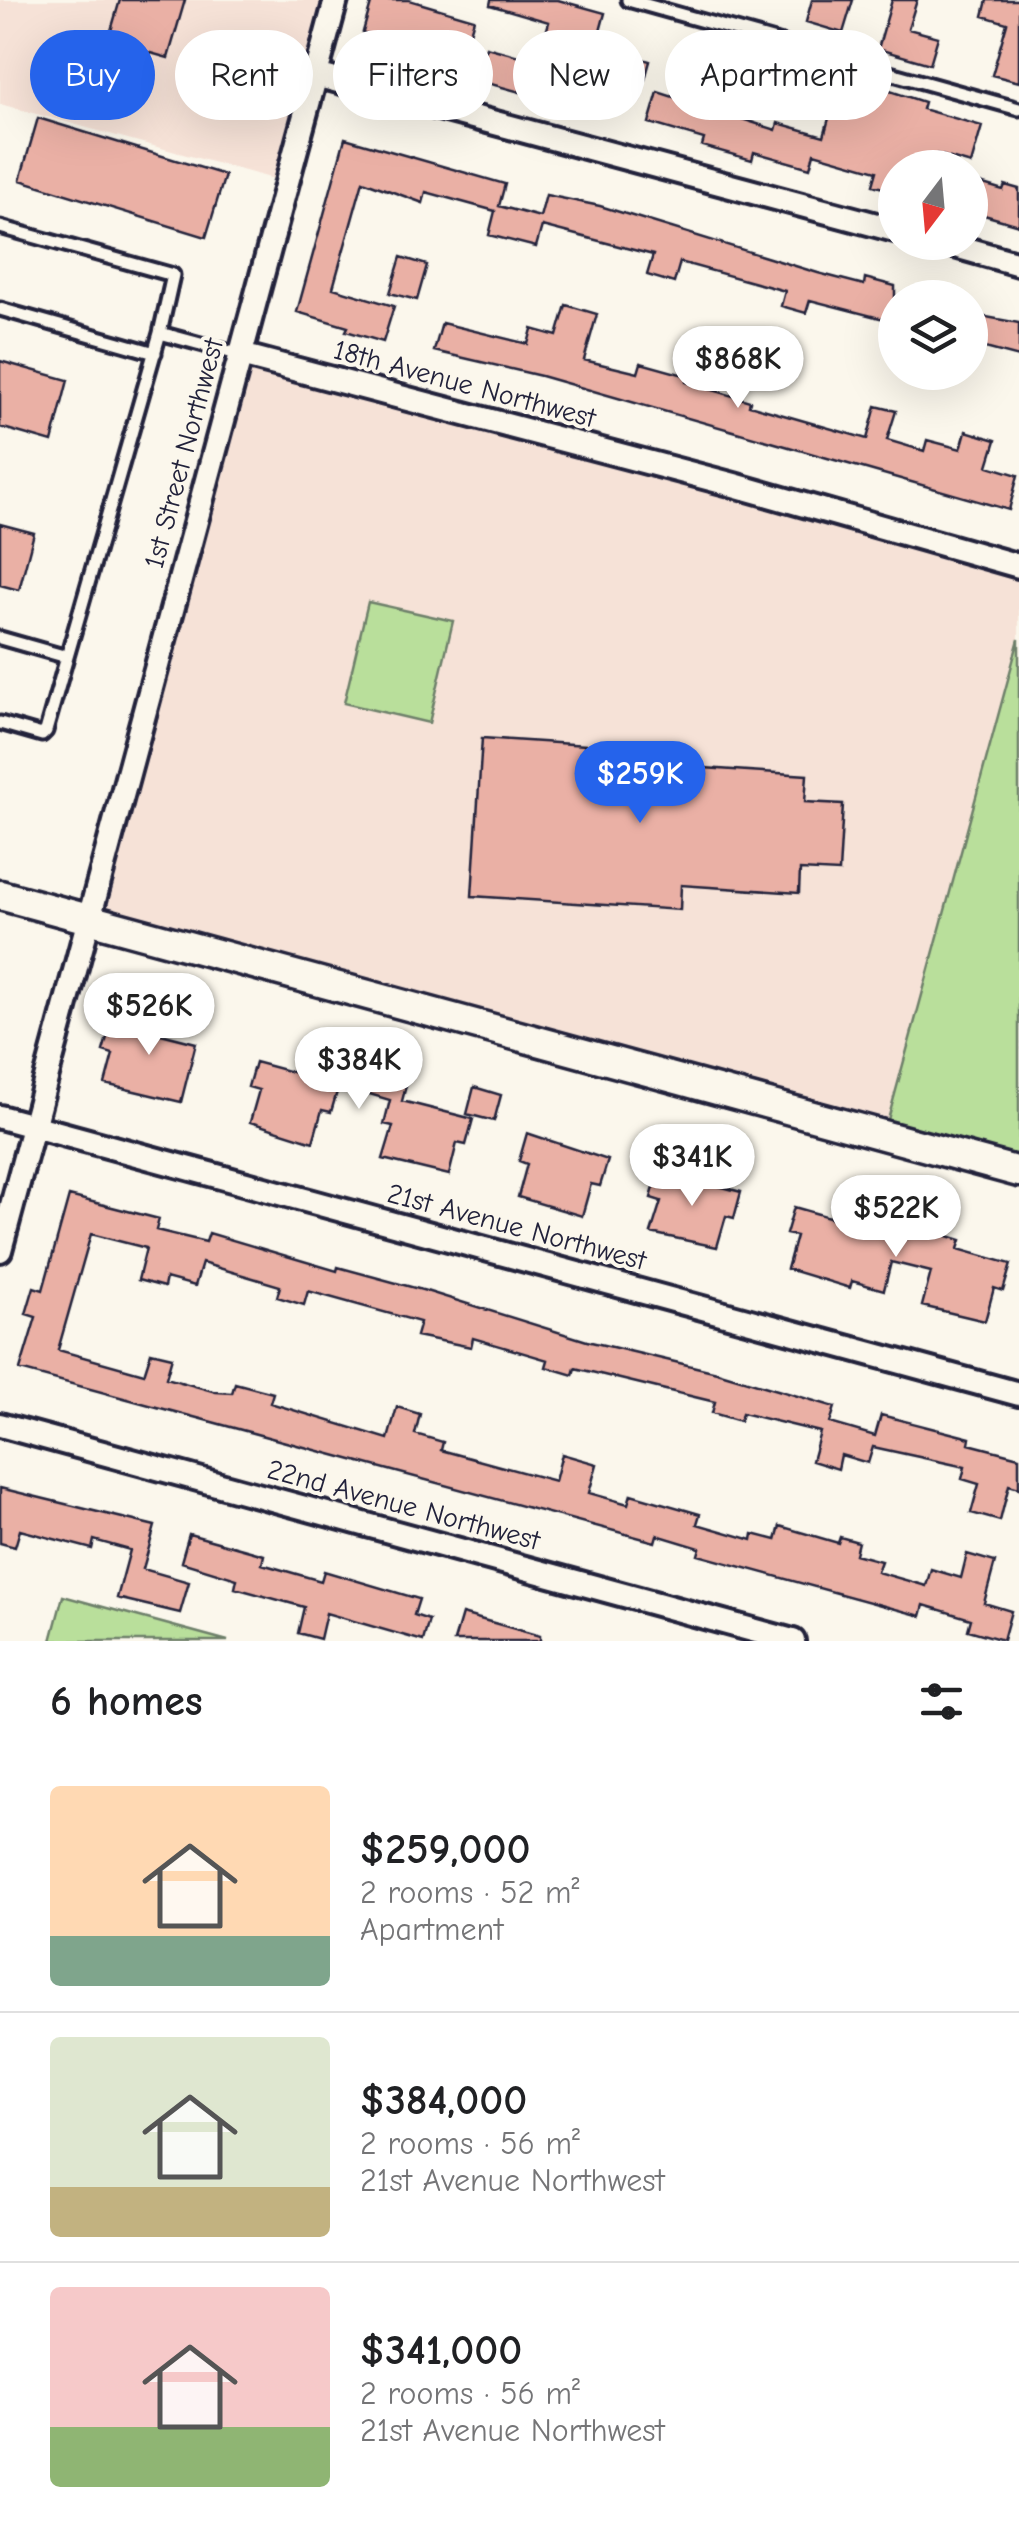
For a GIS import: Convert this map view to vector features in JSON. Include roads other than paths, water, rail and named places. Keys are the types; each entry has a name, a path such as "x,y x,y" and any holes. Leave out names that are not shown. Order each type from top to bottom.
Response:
{"street":[{"name":"1st Street Northwest","path":"0,1250 336,0"},
{"path":"316,75 878,225"},
{"path":"988,255 1019,264"},
{"name":"18th Avenue Northwest","path":"242,355 734,484 1019,566"},
{"path":"0,896 1019,1172"},
{"name":"21st Avenue Northwest","path":"0,1117 1019,1394"},
{"name":"22nd Avenue Northwest","path":"0,1425 793,1641"}],"lane":[{"path":"628,0 1019,109"},
{"path":"0,227 173,276 155,353 46,731 42,734 0,723"},
{"path":"0,309 155,353"},
{"path":"160,333 242,355"},
{"path":"0,638 67,657"}]}
